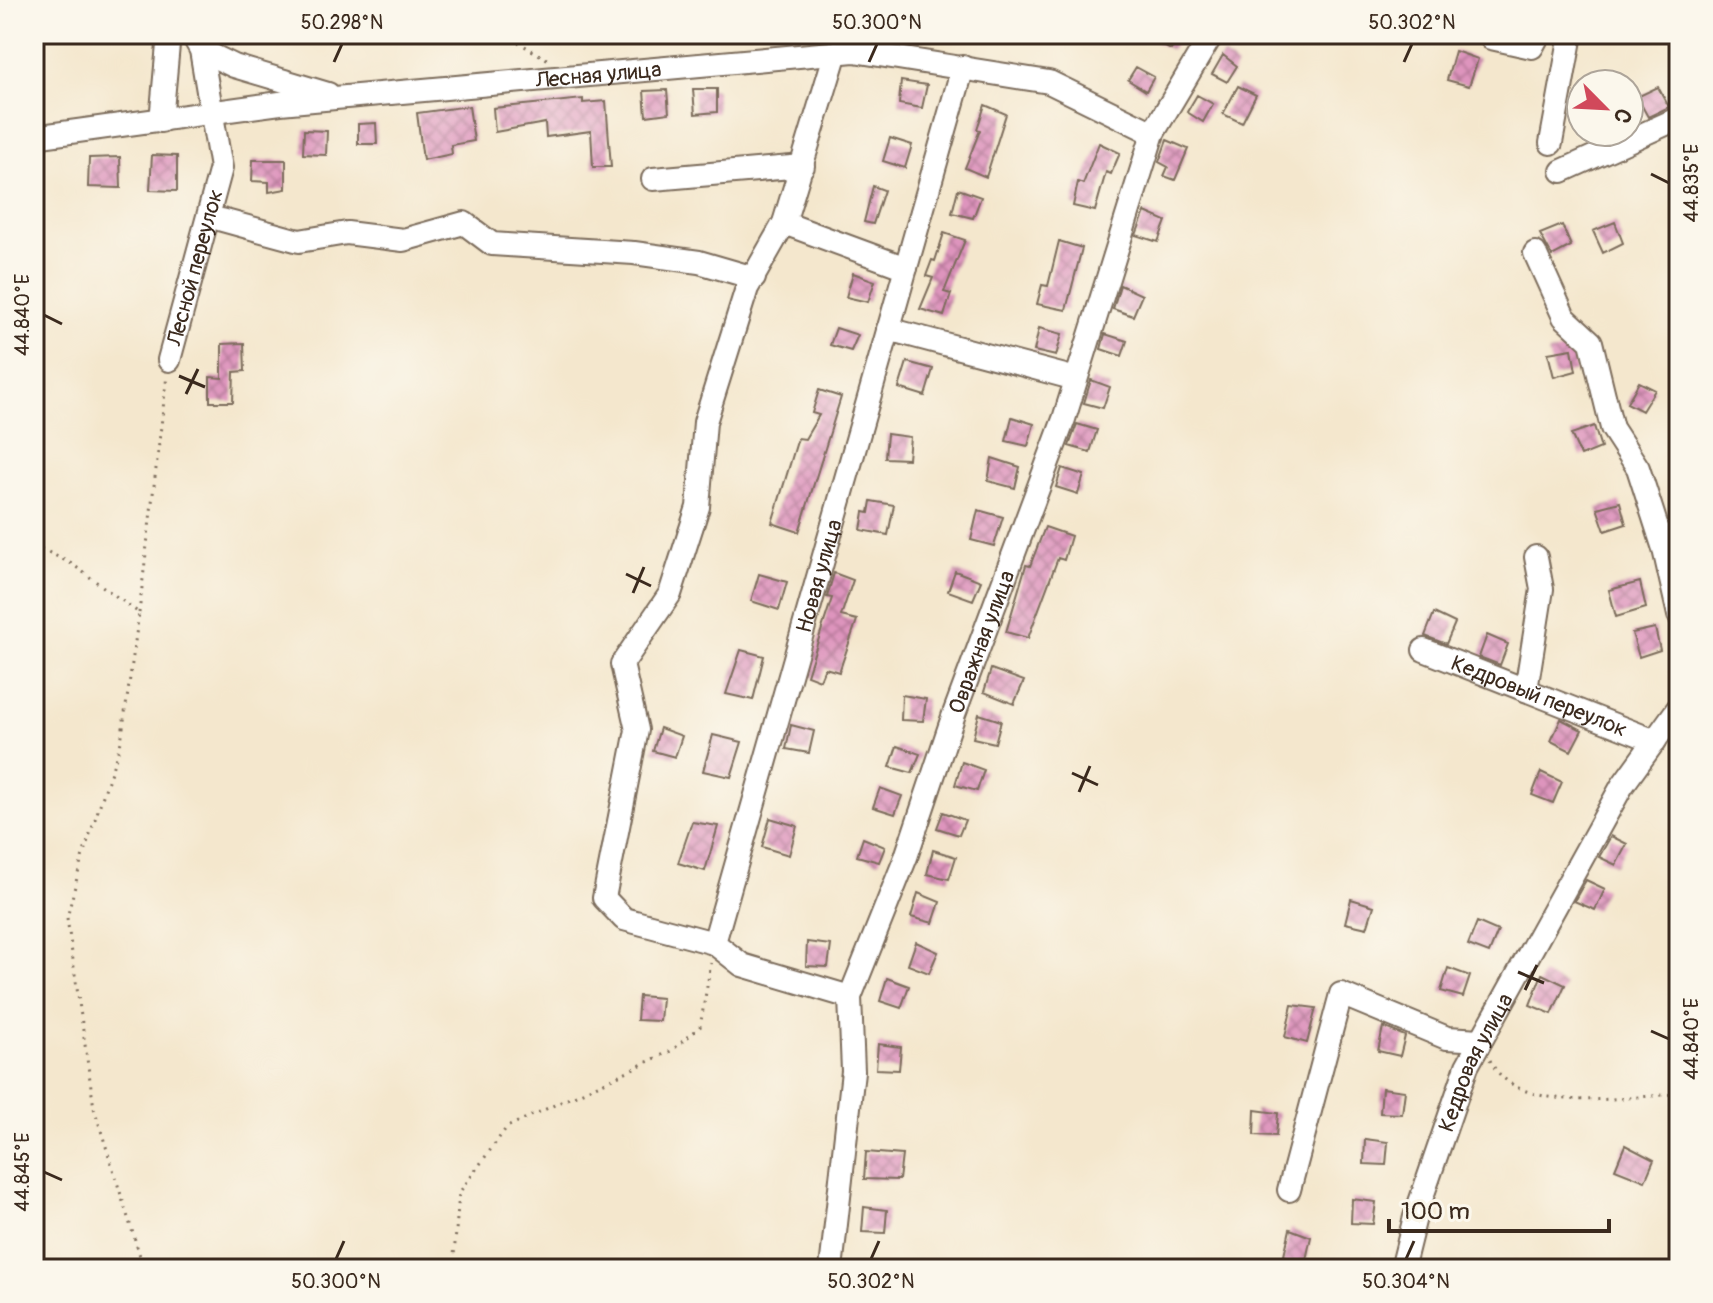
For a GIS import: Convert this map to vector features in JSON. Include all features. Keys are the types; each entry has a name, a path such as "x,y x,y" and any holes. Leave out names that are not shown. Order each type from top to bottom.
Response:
{"street":[{"path":"161,121 169,34"},
{"name":"Овражная улица","path":"831,1269 853,1071 850,997 906,857 954,714 1076,379 1153,133 1212,34"},
{"path":"1491,38 1532,47 1539,34"},
{"path":"1551,143 1571,34"},
{"path":"197,42 234,66 341,97"},
{"name":"Лесной переулок","path":"169,360 221,168 197,42"},
{"path":"848,46 784,223 747,288 705,422 698,507 670,594 622,664 637,730 604,898 624,919 714,943 742,965 850,997"},
{"name":"Лесная улица","path":"34,137 341,97 848,46 1049,82 1153,133"},
{"name":"Новая улица","path":"714,943 963,67"},
{"path":"1562,171 1679,118"},
{"path":"653,179 803,166"},
{"path":"222,220 299,241 347,233 403,240 464,223 492,244 634,253 699,262 754,278"},
{"path":"784,223 906,268"},
{"path":"1535,253 1564,317 1591,342 1612,428 1638,468 1664,549 1679,615"},
{"path":"888,329 1076,379"},
{"path":"1526,690 1542,589 1536,557"},
{"name":"Кедровый переулок","path":"1424,650 1655,741"},
{"name":"Кедровая улица","path":"1402,1269 1415,1217 1467,1066 1622,786 1679,707"},
{"path":"1289,1190 1341,994 1447,1038 1481,1040"}],"path":[{"path":"504,34 550,59 561,76"},
{"path":"144,1269 94,1108 67,918 82,858 121,742 169,360"},
{"path":"34,545 72,564 139,613"},
{"path":"453,1269 459,1193 507,1127 671,1051 700,1027 714,943"},
{"path":"1481,1040 1495,1071 1522,1091 1550,1099 1679,1094"}],"building":[{"path":"1140,34 1181,34 1171,50"},
{"path":"1455,51 1478,59 1469,86 1447,80"},
{"path":"1223,55 1237,66 1227,82 1212,74"},
{"path":"1136,67 1154,77 1146,91 1128,80"},
{"path":"901,81 927,85 922,108 899,104"},
{"path":"1238,86 1256,95 1242,123 1223,114"},
{"path":"1658,87 1669,107 1648,117 1645,93"},
{"path":"693,89 717,89 717,112 695,114"},
{"path":"667,90 669,113 646,116 644,91"},
{"path":"1197,95 1213,104 1203,122 1187,112"},
{"path":"583,99 583,103 606,101 611,167 593,167 591,131 546,137 545,123 495,132 493,108"},
{"path":"985,105 1006,114 986,177 965,168 980,130 977,129"},
{"path":"469,106 474,141 451,145 452,154 423,160 417,113"},
{"path":"376,123 377,144 358,144 358,124"},
{"path":"304,130 327,131 326,155 303,154"},
{"path":"890,138 912,145 905,168 883,161"},
{"path":"1167,140 1188,149 1175,180 1164,176 1168,167 1159,162"},
{"path":"1099,143 1120,153 1111,174 1106,172 1095,211 1073,206 1078,182 1083,184"},
{"path":"152,155 177,156 177,191 150,190"},
{"path":"120,157 121,188 88,187 89,158"},
{"path":"253,160 286,160 286,189 269,192 269,182 252,181"},
{"path":"873,186 884,190 873,224 864,222"},
{"path":"958,189 981,197 973,218 952,213"},
{"path":"1145,212 1166,221 1158,242 1136,235"},
{"path":"1615,222 1623,243 1603,253 1593,231"},
{"path":"1562,225 1571,246 1552,256 1540,234"},
{"path":"944,233 965,240 944,292 951,294 944,316 920,309 933,278 926,276 932,260 935,261"},
{"path":"1059,241 1082,248 1066,310 1037,304 1042,285 1048,286"},
{"path":"853,273 875,281 868,302 846,297"},
{"path":"1120,285 1142,295 1133,316 1113,309"},
{"path":"836,328 858,335 851,351 830,345"},
{"path":"1039,328 1062,334 1056,356 1034,351"},
{"path":"1105,334 1127,341 1122,356 1101,349"},
{"path":"244,343 245,371 234,372 233,402 210,402 210,377 222,378 222,344"},
{"path":"1572,349 1576,371 1554,377 1548,353"},
{"path":"907,362 933,369 925,396 899,388"},
{"path":"1091,380 1110,387 1103,408 1084,403"},
{"path":"1639,382 1655,390 1642,411 1627,403"},
{"path":"819,390 841,397 799,532 772,523 798,438 805,439 819,415 812,413"},
{"path":"1012,417 1034,424 1028,446 1006,441"},
{"path":"1077,424 1097,430 1090,452 1069,446"},
{"path":"1594,426 1601,448 1581,456 1571,434"},
{"path":"887,434 910,437 908,459 885,458"},
{"path":"992,458 1020,467 1015,488 988,481"},
{"path":"1062,468 1084,475 1078,494 1056,487"},
{"path":"871,501 894,505 888,535 861,530 864,512 869,513"},
{"path":"1620,502 1626,524 1605,531 1597,508"},
{"path":"978,510 1003,517 994,546 971,540"},
{"path":"1045,527 1071,536 1064,560 1058,558 1028,638 1006,632 1026,565 1030,566"},
{"path":"955,571 981,581 973,600 948,591"},
{"path":"834,573 853,580 841,616 857,620 839,672 825,668 820,680 807,675 832,598 827,597"},
{"path":"759,574 787,582 779,610 751,601"},
{"path":"1640,582 1646,608 1616,617 1609,590"},
{"path":"1434,613 1455,623 1446,644 1425,636"},
{"path":"1655,628 1660,650 1639,657 1632,633"},
{"path":"1487,635 1508,644 1500,665 1479,657"},
{"path":"741,650 764,656 753,700 726,694"},
{"path":"991,669 1024,681 1014,704 984,692"},
{"path":"902,695 926,699 923,721 901,720"},
{"path":"979,714 1001,721 995,743 973,738"},
{"path":"1561,719 1582,730 1571,751 1551,741"},
{"path":"791,725 814,731 809,753 786,749"},
{"path":"660,728 682,736 675,757 653,751"},
{"path":"713,735 742,742 731,777 703,771"},
{"path":"897,746 920,754 912,773 890,767"},
{"path":"962,762 984,770 977,791 955,785"},
{"path":"1541,772 1562,782 1553,803 1532,795"},
{"path":"880,788 902,796 895,814 873,807"},
{"path":"943,812 965,820 959,835 937,828"},
{"path":"770,818 797,826 789,855 762,847"},
{"path":"692,822 718,826 705,871 678,863"},
{"path":"1611,836 1627,844 1616,865 1599,857"},
{"path":"863,838 885,847 879,862 857,856"},
{"path":"933,850 956,857 949,879 927,874"},
{"path":"1586,880 1605,889 1595,910 1574,901"},
{"path":"918,893 940,902 933,923 911,917"},
{"path":"1351,899 1374,906 1367,928 1345,923"},
{"path":"1477,922 1498,931 1489,953 1468,945"},
{"path":"807,942 831,945 828,967 806,966"},
{"path":"916,942 938,952 929,973 908,965"},
{"path":"1448,968 1470,976 1463,997 1441,991"},
{"path":"1542,974 1565,985 1552,1014 1530,1005"},
{"path":"887,978 909,986 901,1008 880,1001"},
{"path":"639,996 662,998 660,1021 637,1020"},
{"path":"1292,1005 1316,1008 1307,1043 1285,1037"},
{"path":"1383,1027 1405,1036 1400,1056 1378,1051"},
{"path":"878,1044 901,1047 899,1070 876,1069"},
{"path":"1382,1088 1405,1091 1402,1114 1380,1113"},
{"path":"1255,1110 1278,1113 1276,1136 1254,1135"},
{"path":"1365,1139 1388,1142 1386,1165 1364,1164"},
{"path":"1625,1145 1654,1160 1645,1181 1615,1169"},
{"path":"866,1152 902,1155 899,1180 864,1179"},
{"path":"1352,1199 1376,1202 1373,1224 1351,1223"},
{"path":"864,1207 887,1210 885,1233 862,1232"},
{"path":"1290,1229 1311,1237 1304,1269 1281,1269"}]}
